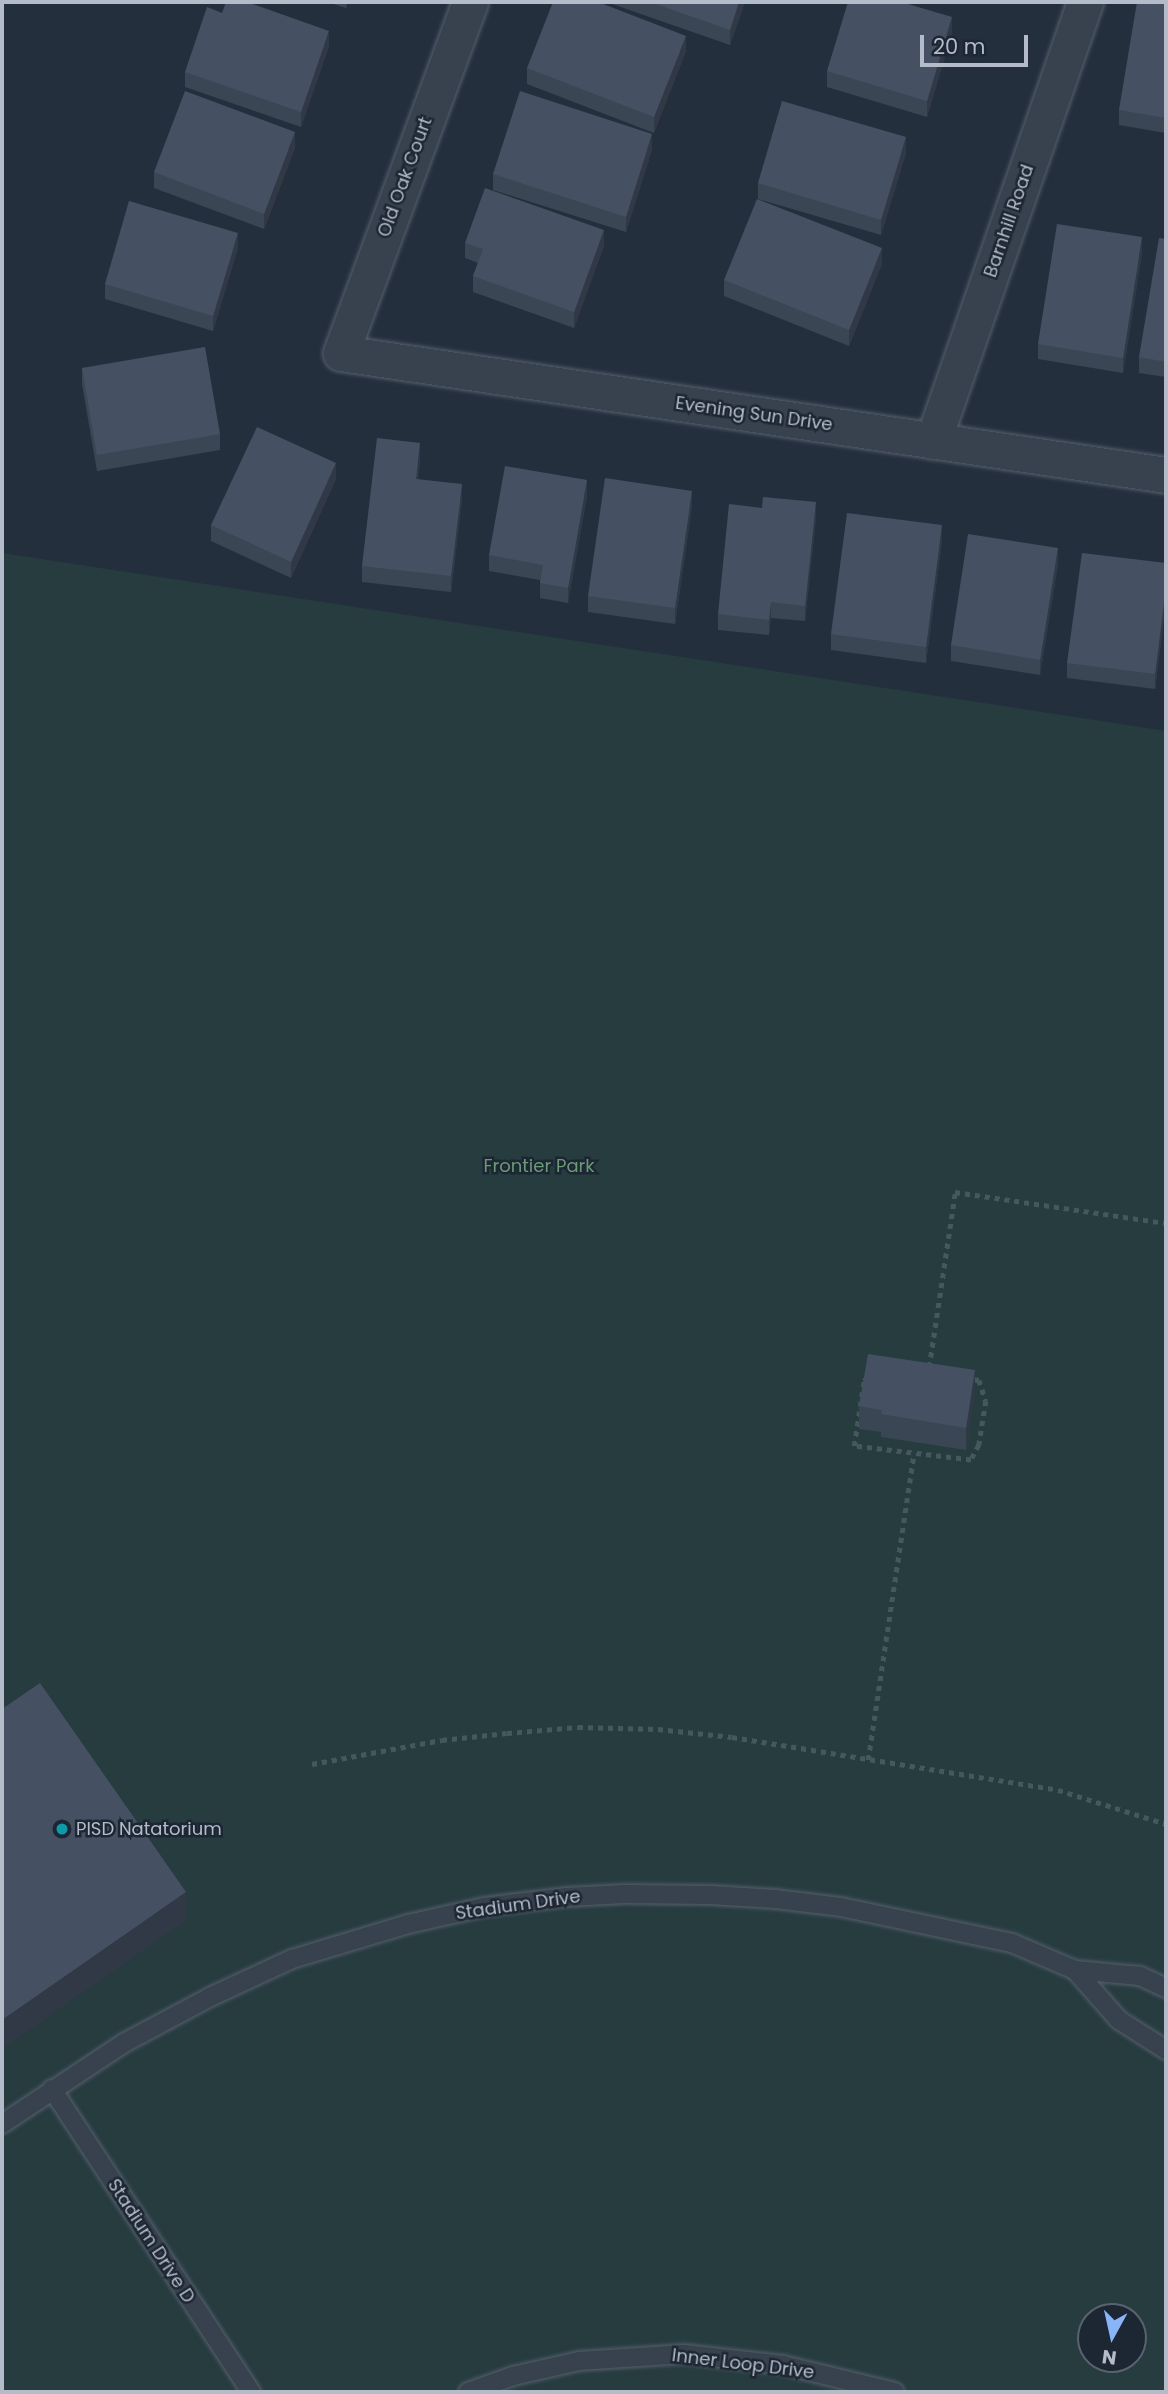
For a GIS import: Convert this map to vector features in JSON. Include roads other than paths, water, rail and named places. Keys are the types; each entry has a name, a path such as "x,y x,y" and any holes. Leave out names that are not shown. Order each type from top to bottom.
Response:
{"street":[{"name":"Old Oak Court","path":"341,353 470,2"},
{"name":"Barnhill Road","path":"933,441 1085,2"},
{"name":"Evening Sun Drive","path":"341,353 1166,475"}],"lane":[{"name":"Stadium Drive","path":"2,2124 51,2089 136,2036 210,1997 292,1959 408,1924 484,1907 526,1902 625,1894 775,1899 841,1907 1012,1943 1075,1970 1140,1976 1166,1988"},
{"name":"Stadium Drive","path":"1075,1970 1119,2020 1166,2050"},
{"name":"Stadium Drive D","path":"51,2089 251,2392"},
{"name":"Inner Loop Drive","path":"468,2392 513,2376 579,2361 684,2354 783,2365 895,2392"}],"place":[{"name":"PISD Natatorium","path":"62,1829"}],"park label":[{"name":"Frontier Park","path":"539,1166"}]}
